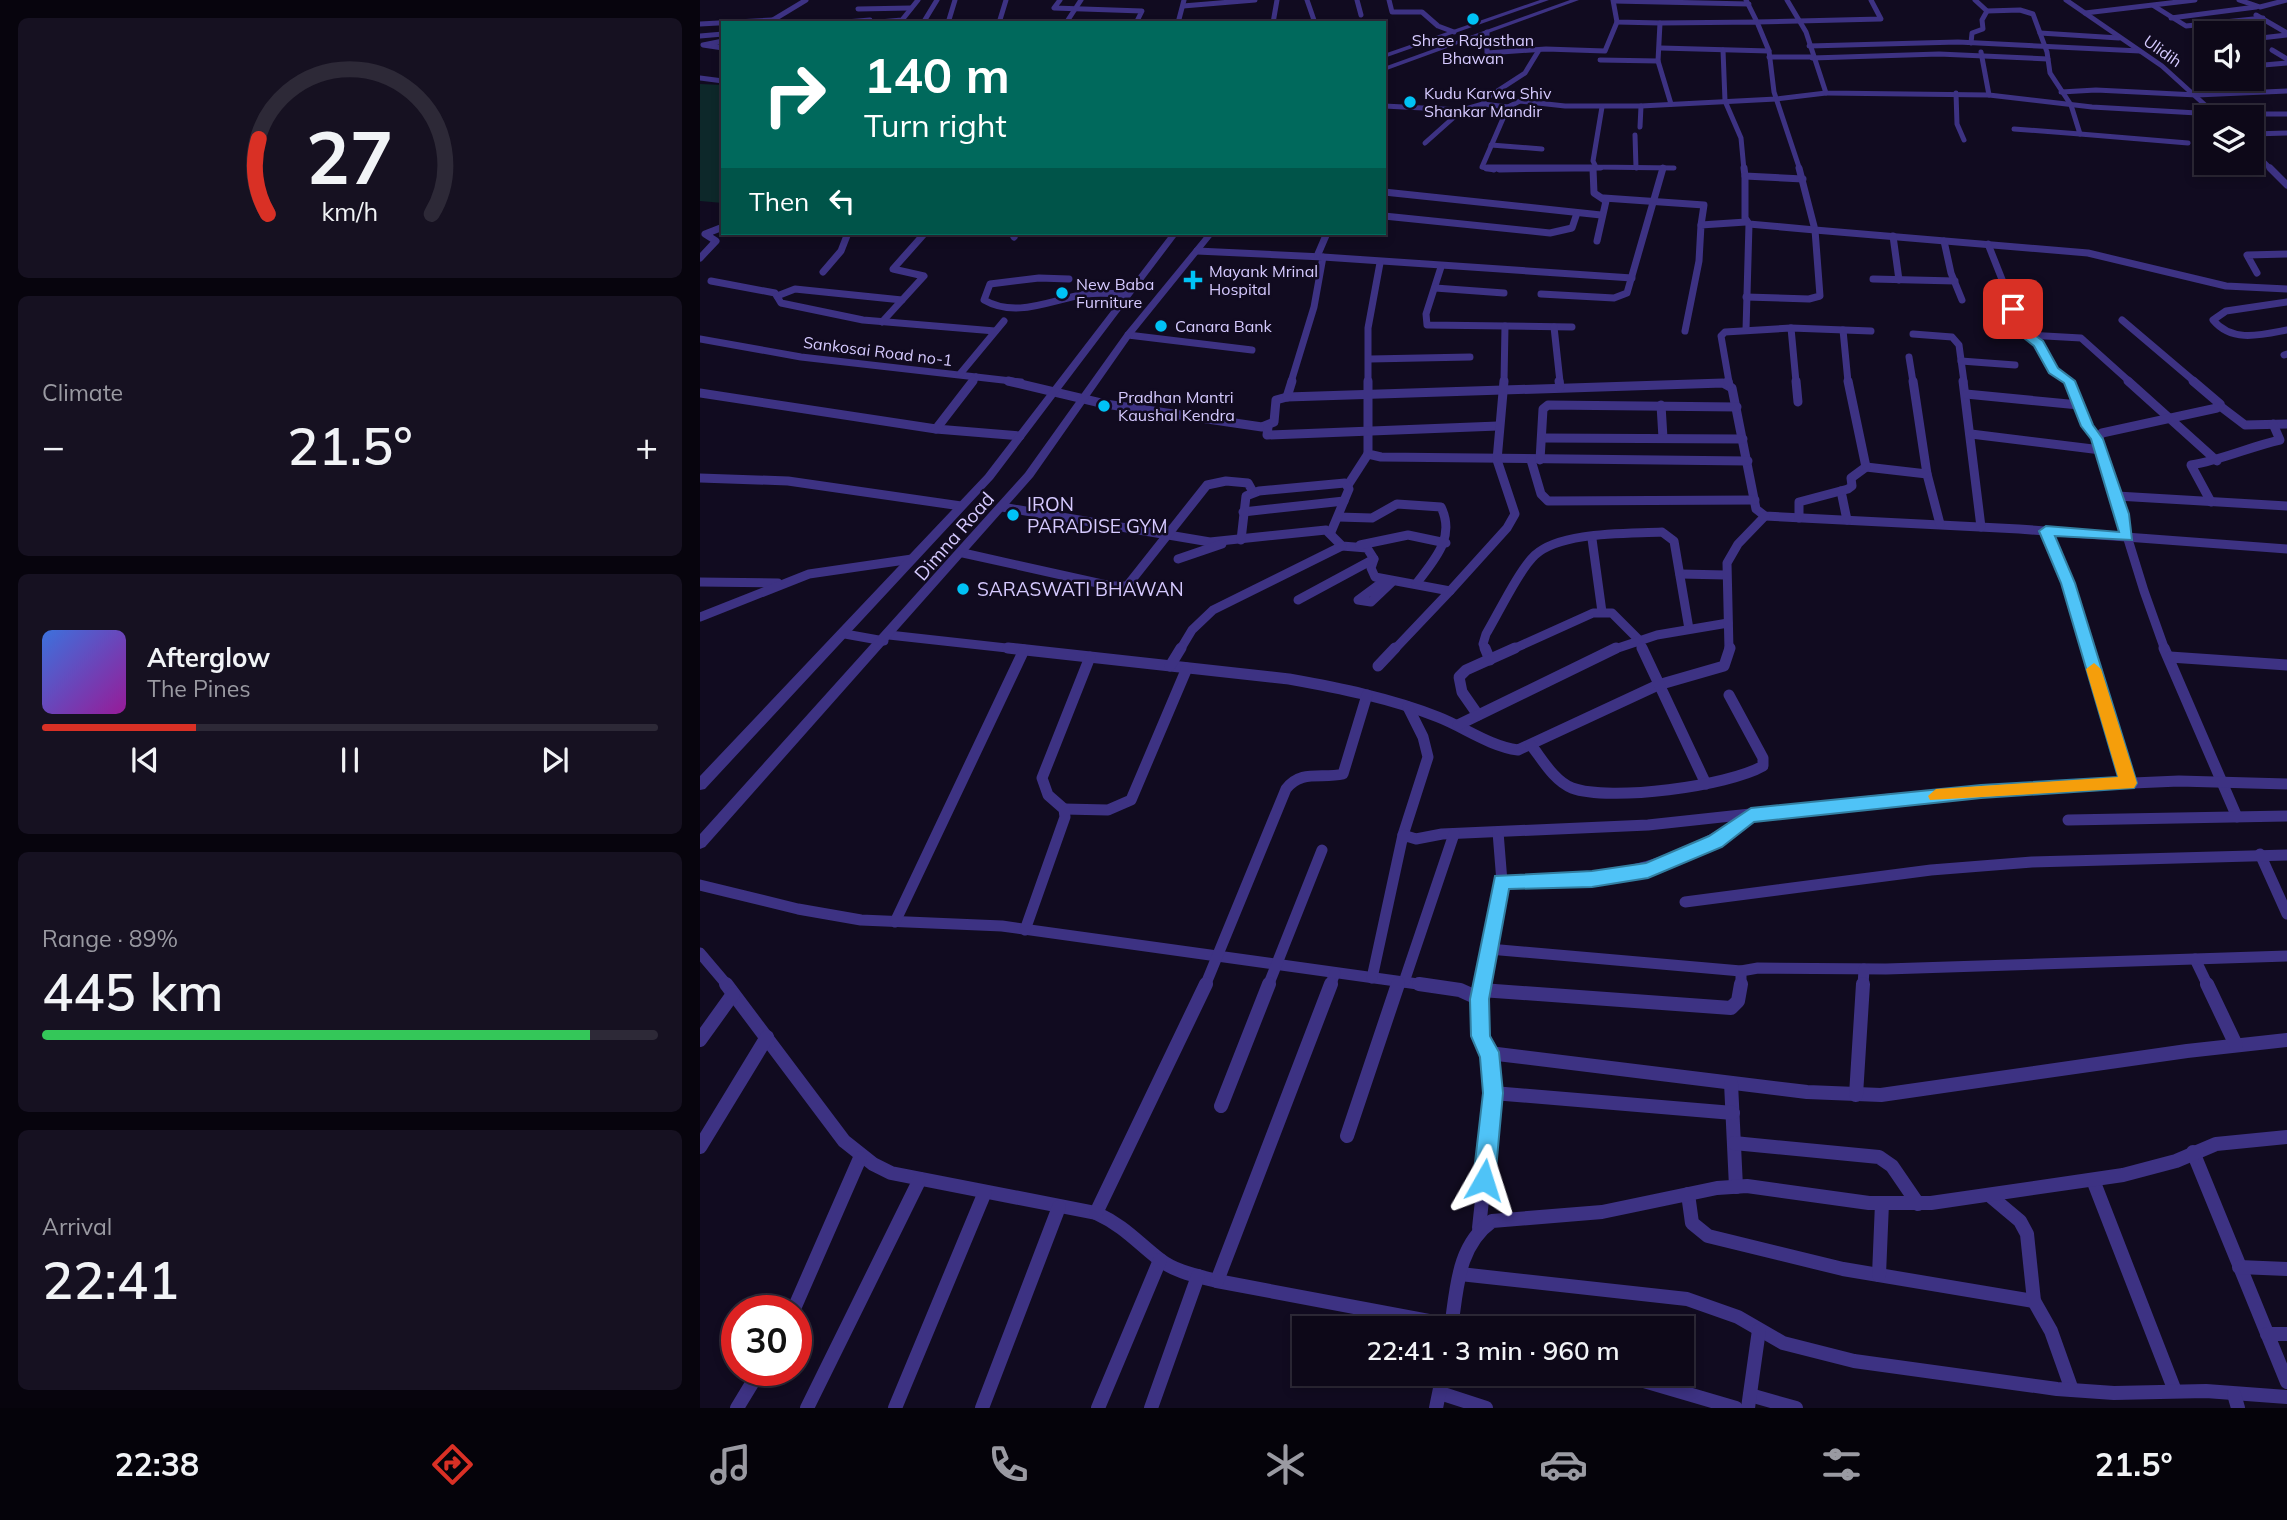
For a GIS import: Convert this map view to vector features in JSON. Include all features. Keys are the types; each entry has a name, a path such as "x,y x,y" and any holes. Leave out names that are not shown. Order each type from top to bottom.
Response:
{"street":[{"path":"770,21 806,0"},
{"path":"902,21 918,0"},
{"path":"902,21 925,21 937,0"},
{"path":"949,21 955,0"},
{"path":"1000,21 1006,0"},
{"path":"1060,0 1054,8 1142,11"},
{"path":"1067,21 1081,0"},
{"path":"1137,21 1145,0"},
{"path":"1178,21 1183,3 1255,0"},
{"path":"1273,21 1277,0"},
{"path":"1307,0 1314,21"},
{"path":"1357,0 1361,15"},
{"path":"1389,0 1392,12 1424,13 1438,26 1454,32"},
{"path":"1386,55 1546,0"},
{"path":"1386,68 1576,0"},
{"path":"1787,0 1800,22 1826,93"},
{"path":"1617,22 1881,19 1871,0"},
{"path":"1975,0 1987,11 2029,11 2045,47 2050,73 2071,105 2080,134"},
{"name":"Ulidih","path":"2066,0 2140,51 2208,105"},
{"path":"2085,13 2195,0"},
{"path":"2239,0 2256,7"},
{"path":"2171,18 2245,9 2287,0"},
{"path":"1487,32 1487,53 1539,50 1608,51 1617,22 1614,1 1748,2 1769,54 1776,99 1803,179 1815,230 1819,298 1746,298"},
{"path":"2154,6 2171,18 2191,26 2263,18"},
{"path":"858,9 911,8"},
{"path":"2245,9 2287,34"},
{"path":"1102,21 1108,11"},
{"path":"1987,11 1982,19 1983,29 1972,33 1974,43 1982,56 1989,95"},
{"path":"700,24 721,23"},
{"path":"1661,23 1658,61 1671,104"},
{"path":"2040,33 2119,38"},
{"path":"700,36 721,34"},
{"path":"2264,37 2287,34"},
{"path":"702,46 721,41"},
{"path":"1809,46 1974,43 2140,51"},
{"path":"702,46 721,48"},
{"path":"1661,48 1723,50 1812,58 1982,56 2048,59"},
{"path":"2287,48 2272,50 2287,61"},
{"path":"1483,104 1485,99 1527,70 1539,50"},
{"path":"1723,50 1725,101 1741,138 1745,176 1746,330"},
{"path":"1600,60 1658,61"},
{"path":"2264,64 2287,61"},
{"path":"700,78 719,81"},
{"path":"2061,92 2096,90 2197,95 2287,90"},
{"path":"1496,93 1504,94"},
{"path":"1512,96 1520,101 1602,107 1776,99 1826,93 1956,93 2194,114"},
{"path":"1956,93 1957,124 1964,140"},
{"path":"1386,106 1462,110 1483,104 1508,107 1520,101"},
{"path":"1640,127 1641,106"},
{"path":"1508,107 1482,165 1488,170 1674,168"},
{"path":"1602,107 1593,161 1597,169 1594,193 1604,198 1704,205 1699,261 1685,331"},
{"path":"1425,143 1462,110"},
{"path":"2264,115 2287,114"},
{"path":"2264,115 2274,121"},
{"path":"2014,128 2188,143"},
{"path":"2264,132 2286,129"},
{"path":"1635,135 1636,169"},
{"path":"1491,145 1542,149"},
{"path":"2264,162 2287,184"},
{"path":"1541,294 1620,298 1627,293 1663,168"},
{"path":"1745,176 1803,179"},
{"path":"1386,192 1601,215"},
{"path":"1597,241 1606,201 1604,198"},
{"path":"1386,216 1550,233 1572,228 1577,213"},
{"path":"1701,225 1747,223 2088,253 2226,286 2287,289"},
{"path":"700,258 716,240 705,232"},
{"path":"823,272 841,251 847,235"},
{"path":"882,322 923,275 893,269 923,235"},
{"path":"700,785 845,634 989,477 1053,389 1173,235"},
{"name":"Dimna Road","path":"700,843 1002,507 1085,398 1128,335 1209,235"},
{"path":"1287,397 1314,307 1326,235"},
{"path":"1894,236 1899,280"},
{"path":"1944,240 1962,300"},
{"path":"1988,244 2022,330 2039,344 2053,370 2069,381 2087,426 2097,439 2118,496 2127,537 2169,657 2219,782 2237,817"},
{"path":"1197,251 1321,256 1380,263 1632,278"},
{"path":"2258,273 2247,258 2249,253 2287,254"},
{"path":"1331,531 1344,502 1348,485 1368,454 1368,328 1380,263"},
{"path":"1441,267 1426,314 1427,325 1572,327"},
{"path":"1069,279 1039,278 990,284 984,300 994,305 1033,307 1087,294 1126,295"},
{"path":"1873,279 1955,281"},
{"path":"711,281 777,296 795,289 902,300"},
{"path":"1435,288 1504,293"},
{"path":"777,296 781,303 795,307 882,322 995,331"},
{"path":"2287,302 2226,312 2213,320 2225,331 2239,335 2287,330"},
{"path":"2122,320 2217,400 2240,424 2287,424"},
{"path":"960,374 1004,321"},
{"path":"1378,666 1450,592 1513,520 1515,514 1497,460 1498,426 1504,389 1505,326"},
{"path":"1554,327 1560,387"},
{"path":"1791,328 1798,401"},
{"path":"1871,331 1791,328 1721,333 1729,384 1737,407 1759,513 1765,516 1940,524 2287,549"},
{"path":"1843,330 1848,384 1866,467"},
{"path":"1913,334 1952,337 1959,345 1972,434 1981,527"},
{"path":"1128,335 1252,350"},
{"path":"2028,335 2070,335 2081,338 2217,461"},
{"name":"Sankosai Road no-1","path":"700,339 801,357 960,374 1053,389 1085,398 1235,425 1268,427 1267,435 1370,429"},
{"path":"1370,359 1471,357"},
{"path":"1909,357 1927,474 1940,524"},
{"path":"1961,361 2015,365"},
{"path":"936,429 976,377"},
{"path":"1268,427 1274,422 1275,402 1287,397 1729,384"},
{"path":"700,393 936,429 1020,436"},
{"path":"1966,394 2080,405"},
{"path":"1737,407 1548,405 1543,410 1542,438 1536,460 1542,494 1548,501 1755,500"},
{"path":"1661,405 1663,439"},
{"path":"2097,439 2102,433 2220,406"},
{"path":"2211,502 2191,465 2217,461 2245,448 2280,440 2273,424"},
{"path":"1370,429 1498,426"},
{"path":"1972,434 2101,450"},
{"path":"1542,438 1743,439"},
{"path":"1368,454 1497,460 1748,461"},
{"path":"1799,517 1799,502 1852,486 1851,478 1866,467 1927,474"},
{"path":"700,478 788,481 961,506"},
{"path":"963,553 1111,586 1127,586 1207,485 1226,481 1248,483 1253,492"},
{"path":"1236,540 1244,500 1253,492 1337,483 1348,485"},
{"path":"1841,491 1847,520"},
{"path":"2118,496 2287,506"},
{"path":"1243,512 1344,502"},
{"path":"1338,517 1372,518 1397,504 1437,505 1446,514 1446,542 1416,584"},
{"path":"1002,507 1166,537 1236,540 1319,529 1331,531 1342,546"},
{"path":"845,634 1024,650 1289,679 1367,695 1408,707 1458,725 1506,750 1531,745 1658,685 1724,666 1730,651 1726,575 1731,554 1765,516"},
{"path":"2046,531 2068,583 2128,783"},
{"path":"1490,660 1483,644 1486,634 1540,549 1548,544 1662,532 1674,541 1689,629"},
{"path":"1170,666 1192,630 1213,610 1342,546 1408,535 1446,542"},
{"path":"1592,539 1602,612"},
{"path":"1178,559 1236,540"},
{"path":"1360,545 1367,548 1374,559 1372,573 1389,581 1450,592"},
{"path":"700,617 784,583 839,568 912,559"},
{"path":"1298,600 1374,559"},
{"path":"1680,574 1726,575"},
{"path":"700,582 784,583"},
{"path":"1478,715 1462,692 1459,677 1490,660 1602,612 1622,620 1638,639 1706,784"},
{"path":"1458,725 1638,639 1728,623"},
{"path":"895,922 1024,650"},
{"path":"1090,657 1042,778 1048,795 1064,809 1111,810 1123,807 1131,800 1187,668"},
{"path":"2169,657 2287,665"},
{"path":"1096,1213 1219,958 1286,789 1292,779 1300,775 1334,777 1343,774 1367,695"},
{"path":"1531,745 1566,785 1588,792 1706,784 1747,777 1763,766 1763,758 1729,695"},
{"path":"1372,978 1403,835 1428,757 1423,737 1408,707"},
{"path":"1403,835 1416,839 1454,834 1648,825 1981,792 2128,783 2287,784"},
{"path":"1025,930 1063,827 1064,809"},
{"path":"1502,882 1592,879 1648,871 1716,842 1751,815"},
{"path":"2068,820 2287,816"},
{"path":"1498,832 1502,882 1480,994 1480,1036 1483,1047 1489,1052 1856,1096 1931,1090 2236,1045 2287,1040"},
{"path":"1347,1136 1454,834"},
{"path":"1221,1106 1322,850"},
{"path":"2260,854 2287,914"},
{"path":"1685,902 1944,869 2121,857 2287,855"},
{"path":"700,884 798,909 895,922 977,924 1480,994 1731,1008 1737,1005 1740,998 1741,971"},
{"path":"1489,949 1741,971 1758,968 1864,969 2287,956"},
{"path":"700,953 767,1037 836,1132 868,1164 891,1173 1096,1213 1118,1223 1160,1260 1198,1276 1399,1316"},
{"path":"2195,959 2236,1045"},
{"path":"1856,1096 1864,969"},
{"path":"1217,1281 1335,973"},
{"path":"700,1040 733,994"},
{"path":"700,1147 767,1037"},
{"path":"1457,1316 1460,1274 1469,1243 1479,1228 1493,1093 1489,1052"},
{"path":"1731,1083 1736,1187"},
{"path":"1493,1093 1733,1114"},
{"path":"1479,1228 1492,1221 1602,1212 1736,1187 1779,1188 1882,1203 1918,1204 2093,1180 2176,1161 2216,1143 2287,1137"},
{"path":"1734,1143 1879,1157 1892,1166 1918,1204"},
{"path":"2193,1152 2287,1382"},
{"path":"800,1295 860,1158"},
{"path":"807,1408 920,1179"},
{"path":"2093,1180 2175,1391"},
{"path":"895,1408 985,1192"},
{"path":"1688,1194 1692,1223 1707,1236 1879,1275 2034,1301"},
{"path":"1989,1195 2020,1222 2027,1234 2034,1301 2051,1331 2072,1390"},
{"path":"1879,1275 1882,1203"},
{"path":"982,1408 1059,1207"},
{"path":"1098,1408 1160,1260"},
{"path":"2239,1267 2287,1269"},
{"path":"1460,1274 1687,1299 1714,1306 1783,1343 1854,1362 2072,1390 2115,1393 2175,1391 2236,1401 2287,1397"},
{"path":"1152,1408 1198,1276"},
{"path":"1759,1330 1749,1401 1796,1408"},
{"path":"2267,1334 2287,1334"},
{"path":"737,1408 751,1386"},
{"path":"1661,1386 1737,1408"},
{"path":"1438,1401 1486,1408"}],"green space":[{"path":"700,84 721,85 721,203 700,201"}],"slow traffic":[{"path":"1936,796 2128,783 2094,669"}],"place":[{"name":"Shree Rajasthan Bhawan","path":"1473,19"},
{"name":"Kudu Karwa Shiv Shankar Mandir","path":"1410,102"},
{"name":"Mayank Mrinal Hospital","path":"1193,280"},
{"name":"New Baba Furniture","path":"1062,293"},
{"name":"Canara Bank","path":"1161,326"},
{"name":"Pradhan Mantri Kaushal Kendra","path":"1104,406"},
{"name":"IRON PARADISE GYM","path":"1013,515"},
{"name":"SARASWATI BHAWAN","path":"963,589"}],"route":[{"path":"1484,1180 1493,1093 1489,1052 1483,1047 1480,1036 1480,999 1502,882 1592,879 1648,871 1716,842 1751,815 1981,792 2128,783 2068,583 2046,531 2127,537 2123,514 2097,439 2087,426 2069,381 2053,370 2039,344 2024,333 2013,309"}]}
